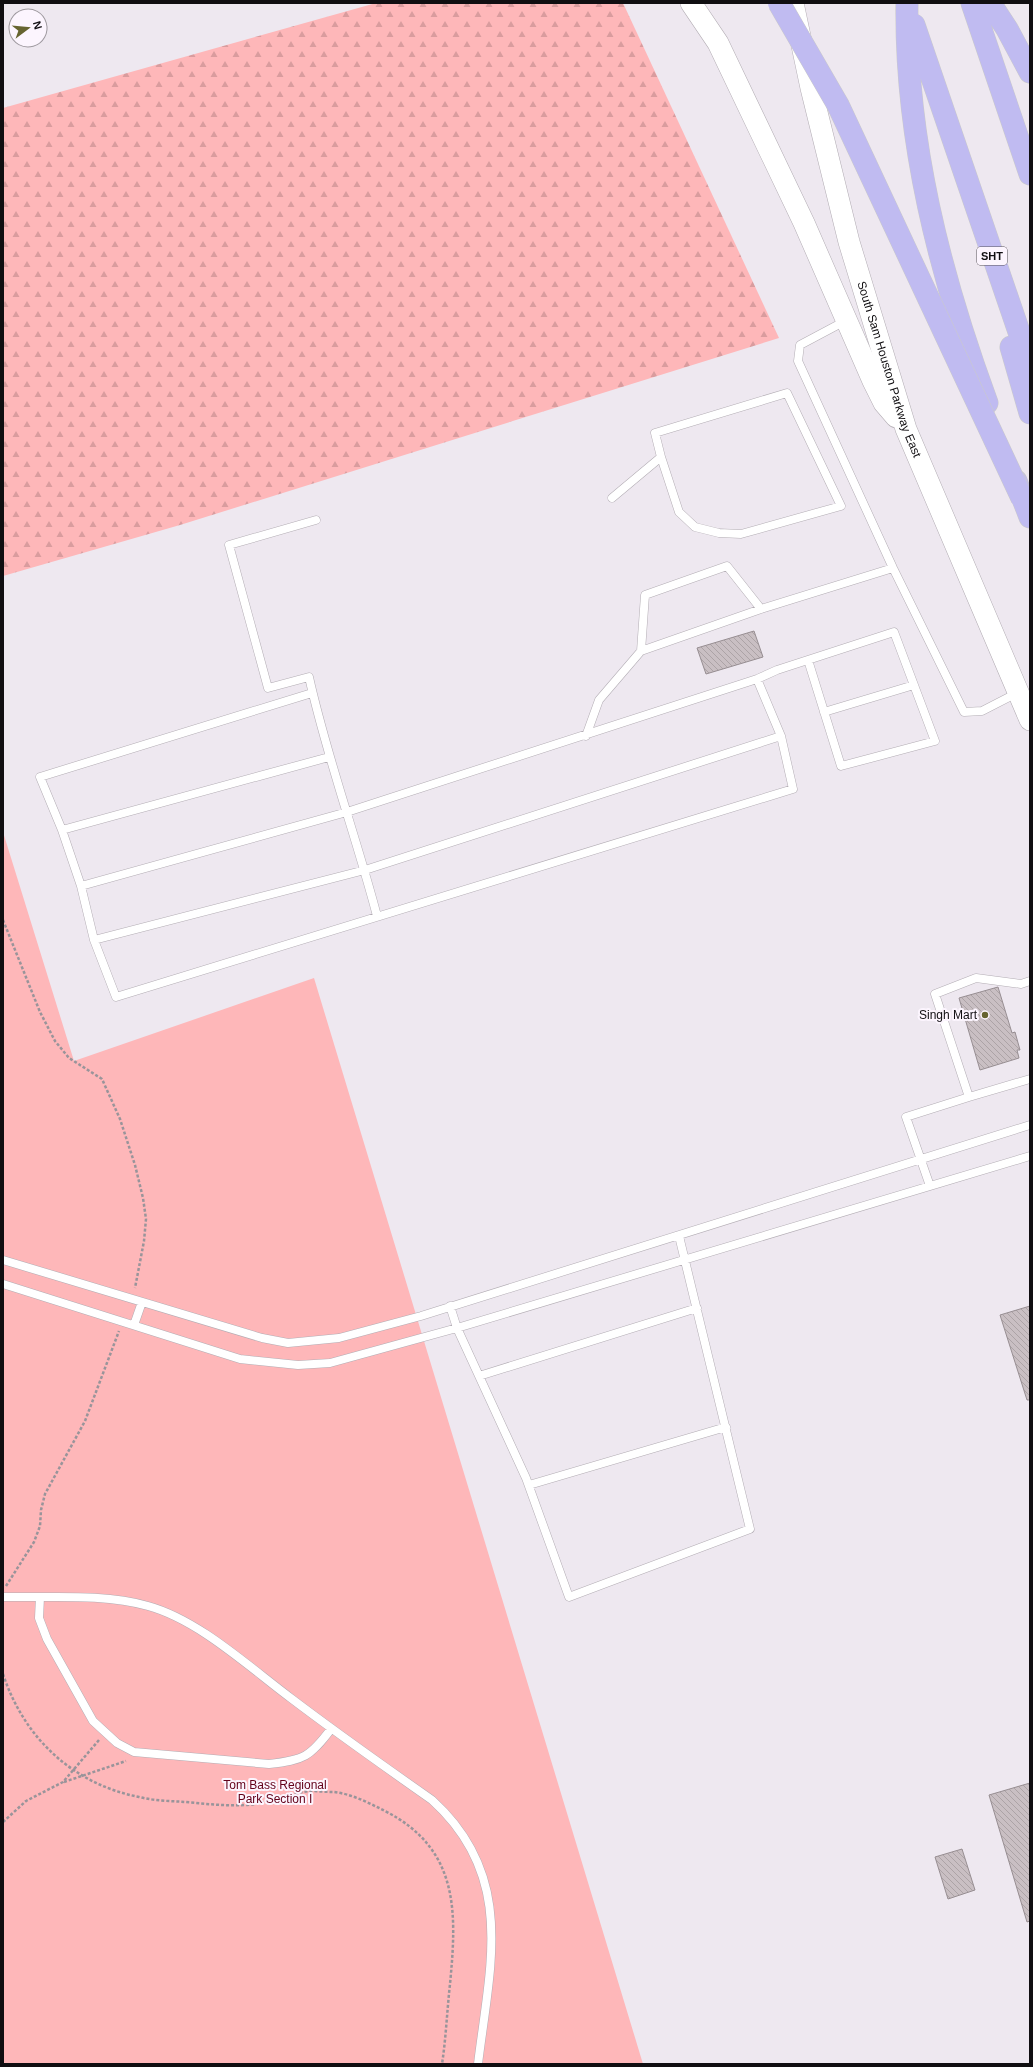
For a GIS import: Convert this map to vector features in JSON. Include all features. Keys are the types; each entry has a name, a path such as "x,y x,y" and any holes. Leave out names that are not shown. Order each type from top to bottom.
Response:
{"highway":[{"path":"780,3 838,105 1026,508"},
{"path":"907,3 906,30 911,103 923,178 940,259 967,349 1026,508"},
{"name":"SHT","path":"907,3 954,148 1030,364"},
{"path":"972,3 1026,162"},
{"path":"990,3 1007,29 1030,72"},
{"path":"954,148 1030,413"}],"main road":[{"path":"691,3 718,43 804,223 884,403 906,429"},
{"name":"South Sam Houston Parkway East","path":"794,3 811,88 849,242 906,429 1017,693 1030,720"}],"lane":[{"path":"847,320 800,345 798,361 893,568 964,712 982,711 1017,693"},
{"path":"787,393 841,506 740,534 719,534 695,527 679,512 661,457 655,433 787,393"},
{"path":"612,498 661,457"},
{"path":"316,520 229,545 268,688 309,677 329,757 365,870 377,916"},
{"path":"642,651 645,595 727,566 761,609"},
{"path":"586,736 599,700 642,651 761,609 893,568"},
{"path":"81,886 347,812 586,736 758,679 808,660 894,632 935,740 841,766 808,660"},
{"path":"312,693 40,776 62,830 81,886 94,940 116,997 793,789 781,736 758,679"},
{"path":"824,712 914,685"},
{"path":"94,940 365,870 781,736"},
{"path":"62,830 329,757"},
{"path":"969,1097 935,994 976,978 1021,984 1030,981"},
{"path":"930,1186 906,1117 1030,1079"},
{"path":"3,1260 262,1338 288,1343 339,1338 450,1306 679,1236 921,1158 1030,1125"},
{"path":"3,1284 240,1359 298,1365 330,1363 457,1328 1030,1156"},
{"path":"450,1306 457,1328 529,1485 569,1597 750,1529 679,1236"},
{"path":"134,1325 142,1302"},
{"path":"479,1376 697,1308"},
{"path":"529,1485 726,1427"},
{"path":"3,1597 96,1599 130,1602 168,1612 199,1629 331,1729 432,1800 446,1813 458,1826 481,1870 488,1896 492,1948 478,2064"},
{"path":"40,1598 39,1618 47,1639 93,1720 104,1734 117,1744 134,1752 269,1764 287,1762 303,1757 315,1750 331,1729"}],"path":[{"path":"3,920 40,1012 55,1041 69,1058 79,1066 96,1073 102,1079 107,1087 136,1165 146,1218 141,1264 132,1299"},
{"path":"3,1590 34,1542 40,1526 41,1510 45,1494 85,1421 122,1321"},
{"path":"3,1674 8,1688 37,1738 55,1757 83,1776 107,1787 139,1797 214,1805 263,1803 310,1791 336,1793 353,1796 370,1804 398,1818 414,1830 427,1842 436,1855 445,1876 451,1902 454,1936 442,2064"},
{"path":"63,1782 104,1734"},
{"path":"3,1822 26,1801 63,1782 126,1761 134,1752"}],"green space":[{"path":"376,3 623,3 779,338 180,525 3,576 3,108"},
{"name":"Tom Bass Regional Park Section I","path":"3,832 74,1061 314,978 643,2064 3,2064"}],"building":[{"path":"754,631 763,657 706,674 697,648"},
{"name":"Singh Mart","path":"998,987 1012,1033 1015,1032 1020,1050 1017,1050 1019,1058 980,1070 959,998"},
{"path":"1030,1306 1030,1400 1027,1400 1000,1315"},
{"path":"1030,1783 1030,1921 1027,1922 989,1795"},
{"path":"962,1849 975,1890 948,1899 935,1857"}],"place":[{"name":"Singh Mart","path":"985,1015"}]}
